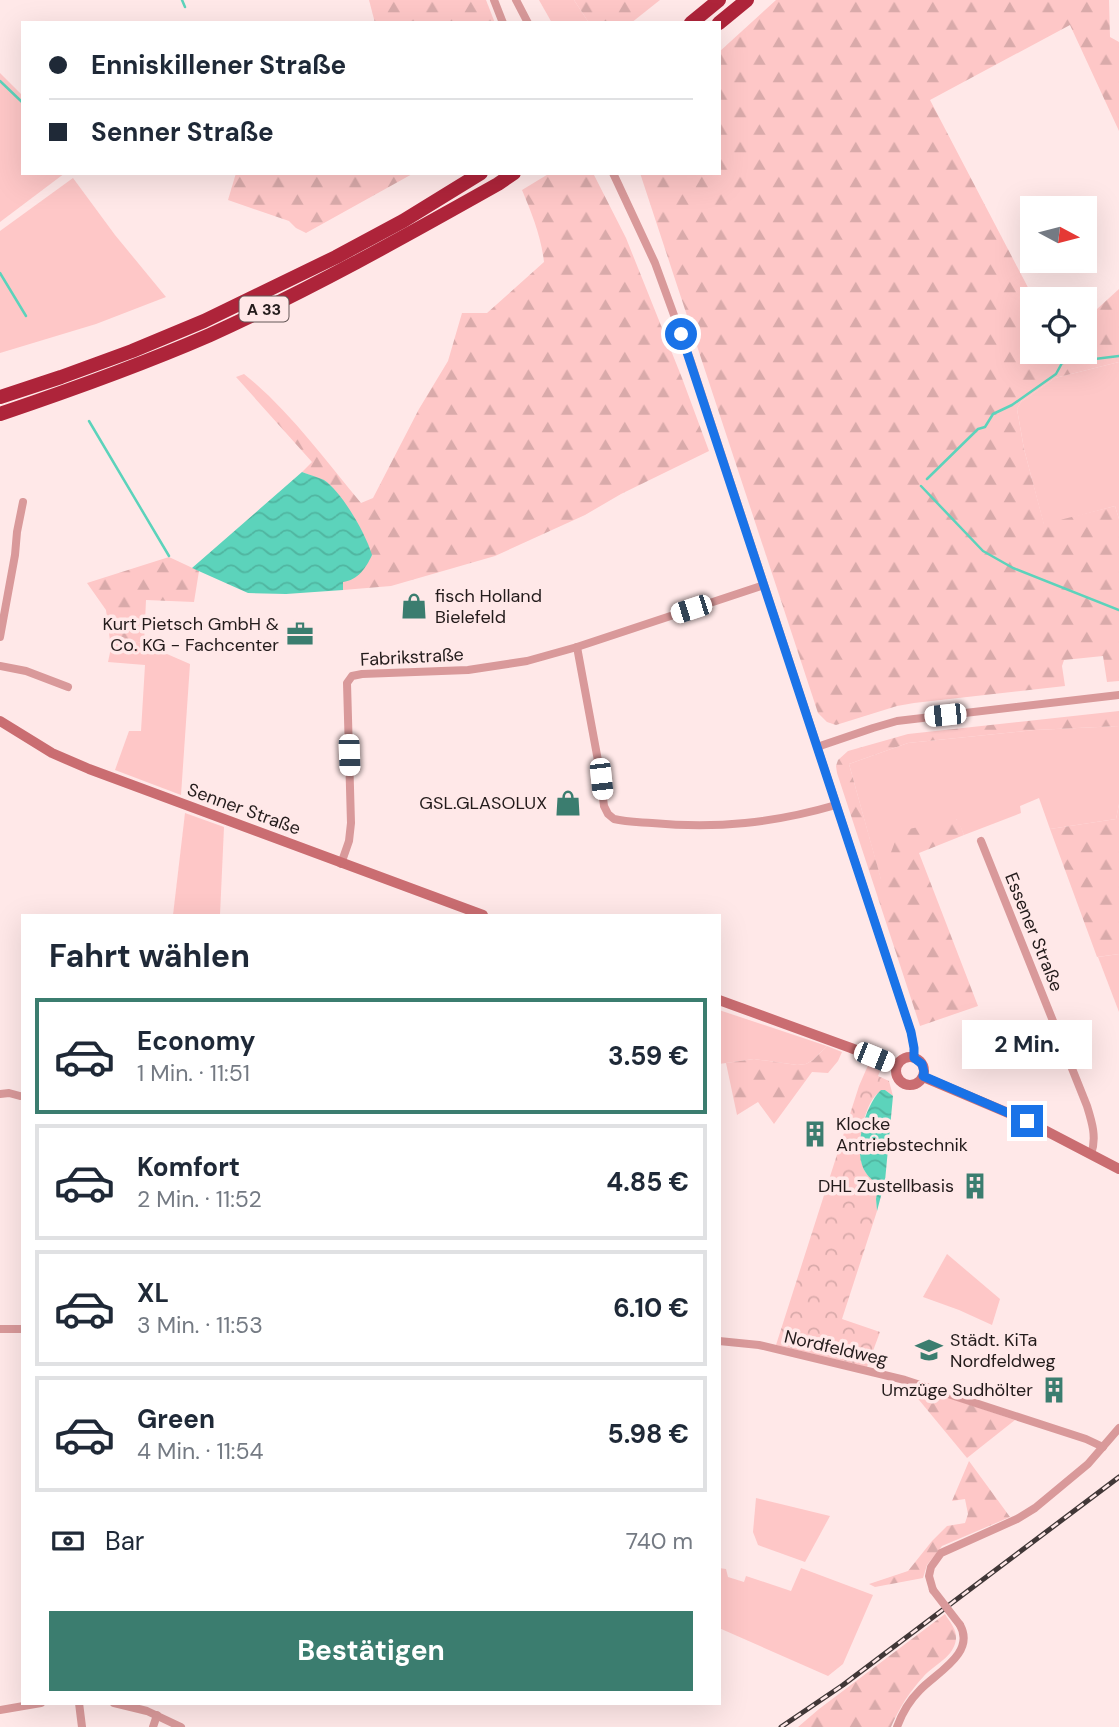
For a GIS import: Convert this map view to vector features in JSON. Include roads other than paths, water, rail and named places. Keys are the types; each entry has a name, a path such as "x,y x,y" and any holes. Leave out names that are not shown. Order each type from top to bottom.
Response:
{"highway":[{"path":"693,21 719,0"},
{"path":"721,21 747,0"},
{"name":"A 33","path":"0,397 132,351 204,321 336,257 403,221 478,175"},
{"name":"A 33","path":"0,414 137,365 211,334 342,271 511,175"}],"street":[{"path":"494,0 502,21"},
{"path":"516,0 527,21"},
{"path":"614,175 673,309 913,1038 914,1058"},
{"path":"0,637 23,502"},
{"name":"Fabrikstraße","path":"341,864 349,841 351,823 347,683 352,676 468,670 527,661 764,585"},
{"path":"577,647 604,806 614,819 680,825 745,824 807,814 836,805"},
{"path":"0,666 26,671 68,687"},
{"path":"817,747 897,721 1119,695"},
{"name":"Senner Straße","path":"0,721 69,761 480,914"},
{"name":"Essener Straße","path":"981,841 1087,1107 1094,1135 1091,1154"},
{"path":"721,1001 897,1066"},
{"path":"914,1058 922,1064 923,1076 918,1083 906,1085 897,1078 897,1066 903,1059 914,1058"},
{"path":"923,1076 1027,1121 1119,1169"},
{"path":"0,1094 20,1096"},
{"path":"0,1329 21,1329"},
{"name":"Nordfeldweg","path":"721,1341 760,1345 894,1377 1086,1439 1103,1447"},
{"path":"897,1727 914,1696 958,1655 964,1637 960,1625 933,1590 929,1576 931,1567 941,1553 1024,1516 1077,1475 1119,1429"},
{"path":"0,1710 29,1705"},
{"path":"79,1705 82,1727"},
{"path":"124,1705 157,1715 181,1727"},
{"path":"153,1727 157,1715"}],"water":[{"path":"302,472 324,480 331,486 346,503 369,546 372,555 367,564 353,579 343,582 343,590 286,594 248,593 192,568"},
{"path":"881,1090 893,1096 885,1181 877,1211 878,1185 867,1175 862,1164 860,1142 865,1118"}],"waterway":[{"path":"182,0 185,7"},
{"path":"0,81 21,101"},
{"path":"0,273 26,316"},
{"path":"927,479 978,429 985,427 993,414 1012,405 1056,374 1062,363 1119,356"},
{"path":"89,421 169,556"},
{"path":"921,486 983,551 1013,568 1119,610"}],"railway":[{"path":"781,1727 843,1685 1119,1477"}],"place":[{"name":"fisch Holland Bielefeld","path":"414,606"},
{"name":"Kurt Pietsch GmbH & Co. KG - Fachcenter","path":"300,634"},
{"name":"GSL.GLASOLUX","path":"568,803"},
{"name":"Klocke Antriebstechnik","path":"815,1134"},
{"name":"DHL Zustellbasis","path":"975,1186"},
{"name":"Städt. KiTa Nordfeldweg","path":"929,1350"},
{"name":"Umzüge Sudhölter","path":"1054,1390"}]}
